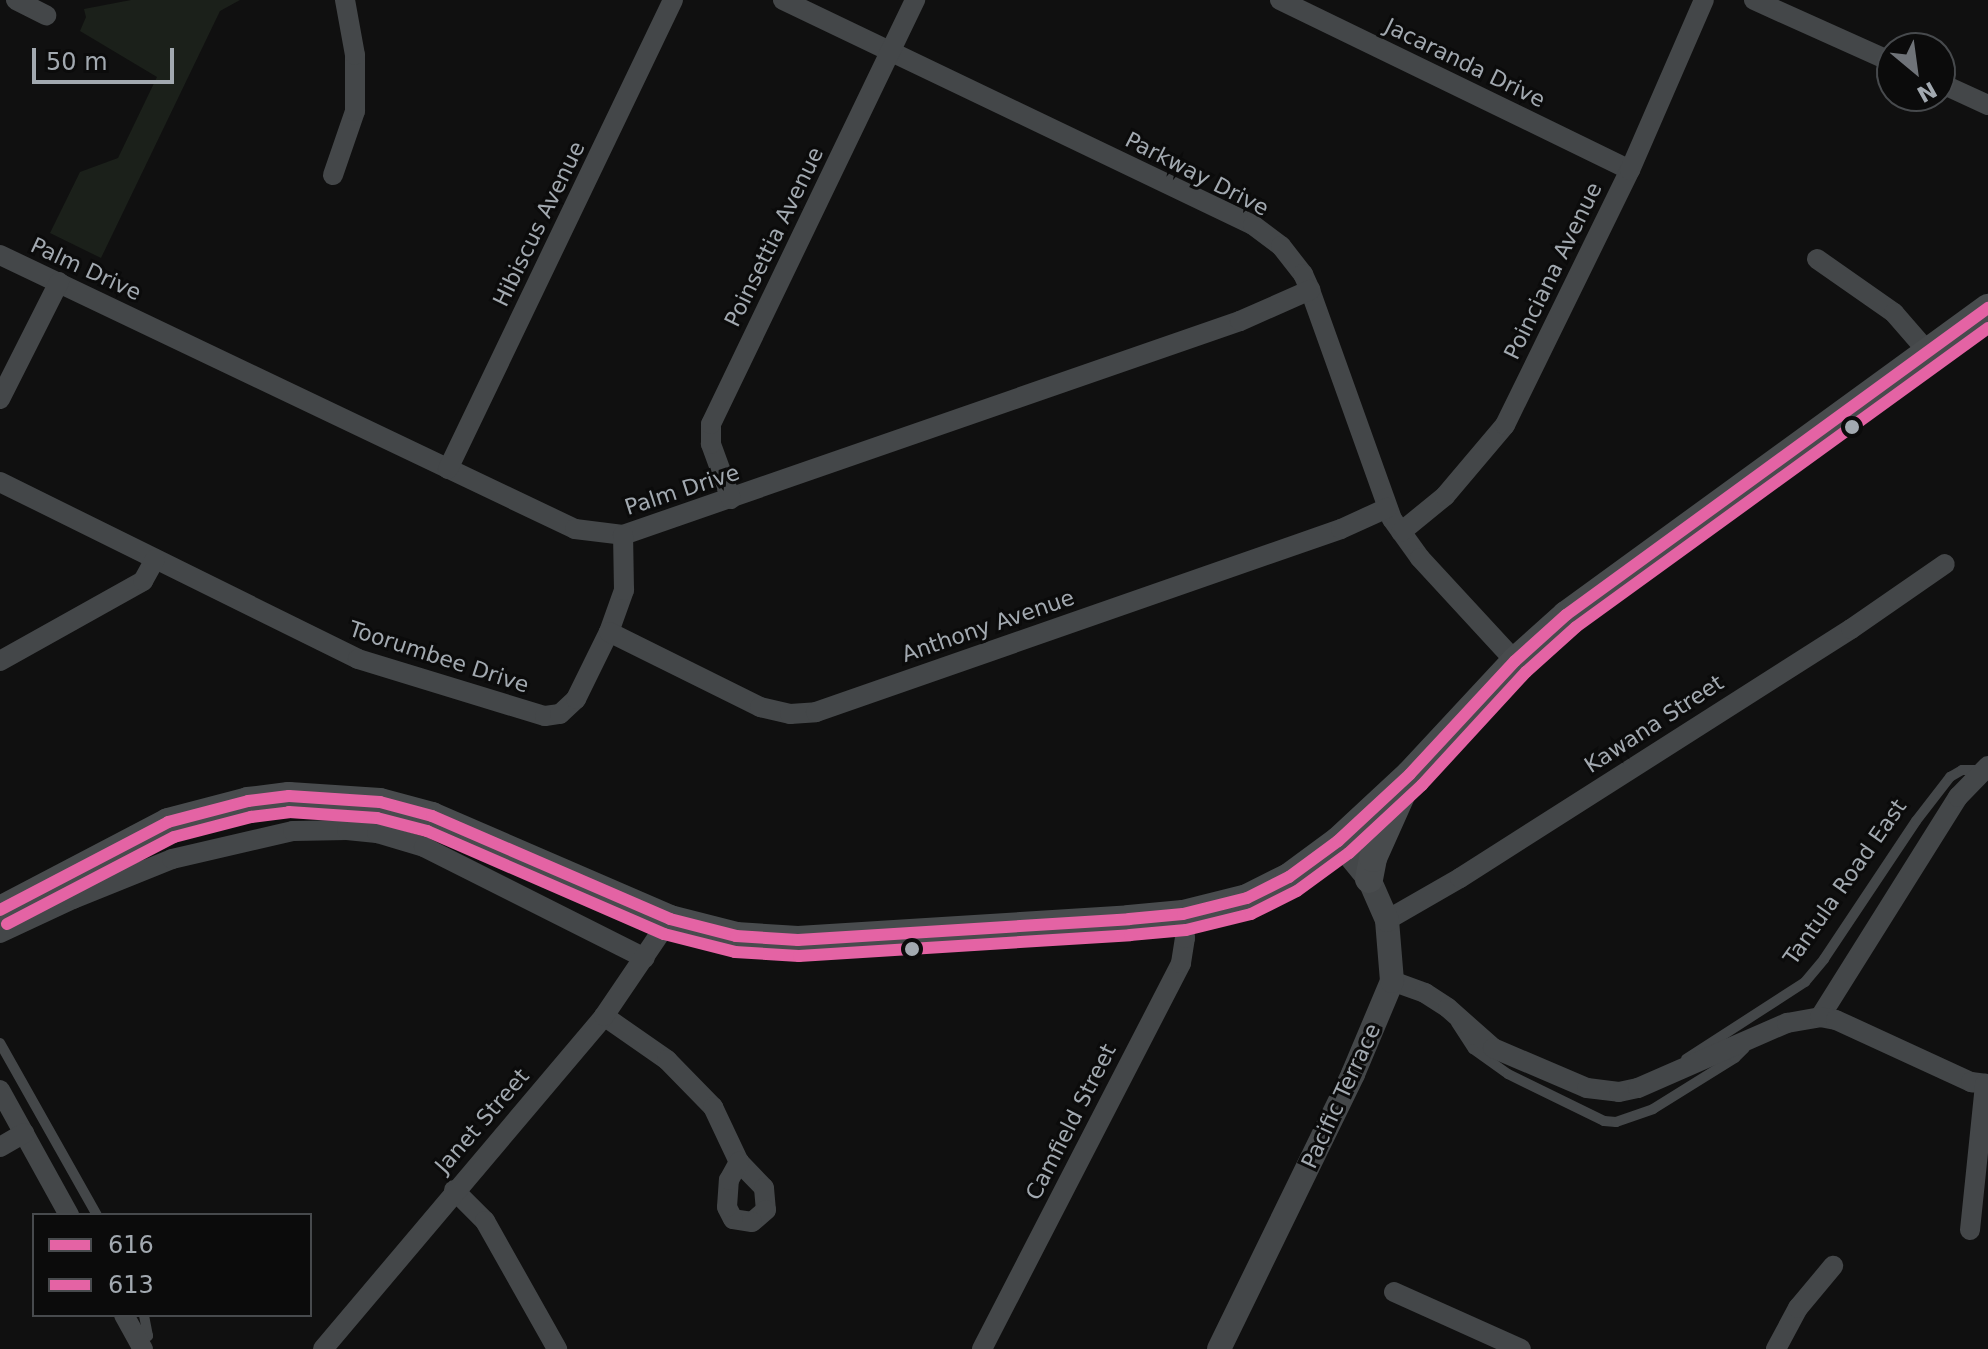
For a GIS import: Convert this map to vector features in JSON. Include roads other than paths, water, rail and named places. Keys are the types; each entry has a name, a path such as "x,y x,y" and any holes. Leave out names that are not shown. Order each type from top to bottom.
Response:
{"main road":[{"path":"0,910 168,822 248,801 334,797 380,802 432,816 670,919 736,936 798,940 1183,914 1247,898 1274,886 1338,841 1410,774 1515,661 1578,606 1988,308"},
{"path":"1369,879 1373,858 1410,774"}],"street":[{"path":"16,0 46,15"},
{"path":"333,175 355,111 355,55 345,0"},
{"name":"Hibiscus Avenue","path":"448,469 673,0"},
{"name":"Parkway Drive","path":"783,0 1253,225 1292,258 1310,290 1387,508 1401,532 1515,661"},
{"name":"Poinsettia Avenue","path":"731,499 711,444 711,424 915,0"},
{"name":"Jacaranda Drive","path":"1280,0 1630,170"},
{"name":"Poinciana Avenue","path":"1401,532 1445,496 1505,425 1630,170 1704,0"},
{"path":"1754,0 1876,55"},
{"path":"1956,90 1988,105"},
{"name":"Palm Drive","path":"0,255 575,529 623,535 1240,321 1310,290"},
{"path":"1817,259 1894,313 1927,351"},
{"path":"0,399 59,282"},
{"name":"Toorumbee Drive","path":"0,482 358,659 545,716 560,714 570,707 609,632 624,590 623,535"},
{"name":"Anthony Avenue","path":"609,632 760,707 790,714 816,712 1341,529 1387,508"},
{"path":"0,661 143,581 155,559"},
{"name":"Kawana Street","path":"1387,920 1460,878 1851,629 1945,564"},
{"name":"Tantula Road East","path":"1392,981 1425,993 1448,1008 1493,1048 1587,1088 1619,1092 1662,1077 1804,1018 1820,1017 1958,797 1985,768"},
{"path":"0,933 141,870 199,851 293,831 347,830 377,833 424,847 645,958"},
{"name":"Pacific Terrace","path":"1219,1349 1353,1074 1392,981 1387,920 1369,879 1338,841"},
{"name":"Camfield Street","path":"982,1349 1181,963 1185,938 1183,914"},
{"name":"Janet Street","path":"323,1349 454,1190 604,1016 670,919"},
{"path":"604,1016 667,1060 700,1090 722,1122 739,1162"},
{"path":"1820,1017 1836,1020 1971,1082 1987,1084 1970,1230"},
{"path":"0,1090 68,1213"},
{"path":"0,1147 24,1133"},
{"path":"454,1190 485,1221 557,1349"},
{"path":"1776,1349 1798,1308 1833,1266"},
{"path":"1394,1292 1521,1349"},
{"path":"125,1317 141,1346"}],"lane":[{"name":"Tantula Road East","path":"1662,1077 1707,1043 1805,982 1950,777 1962,770 1985,768"},
{"name":"Tantula Road East","path":"1448,1008 1465,1040 1493,1064 1604,1121 1616,1122 1637,1117 1735,1058 1755,1038"},
{"path":"0,1043 96,1213"},
{"path":"141,1346 148,1336 144,1317"}]}
